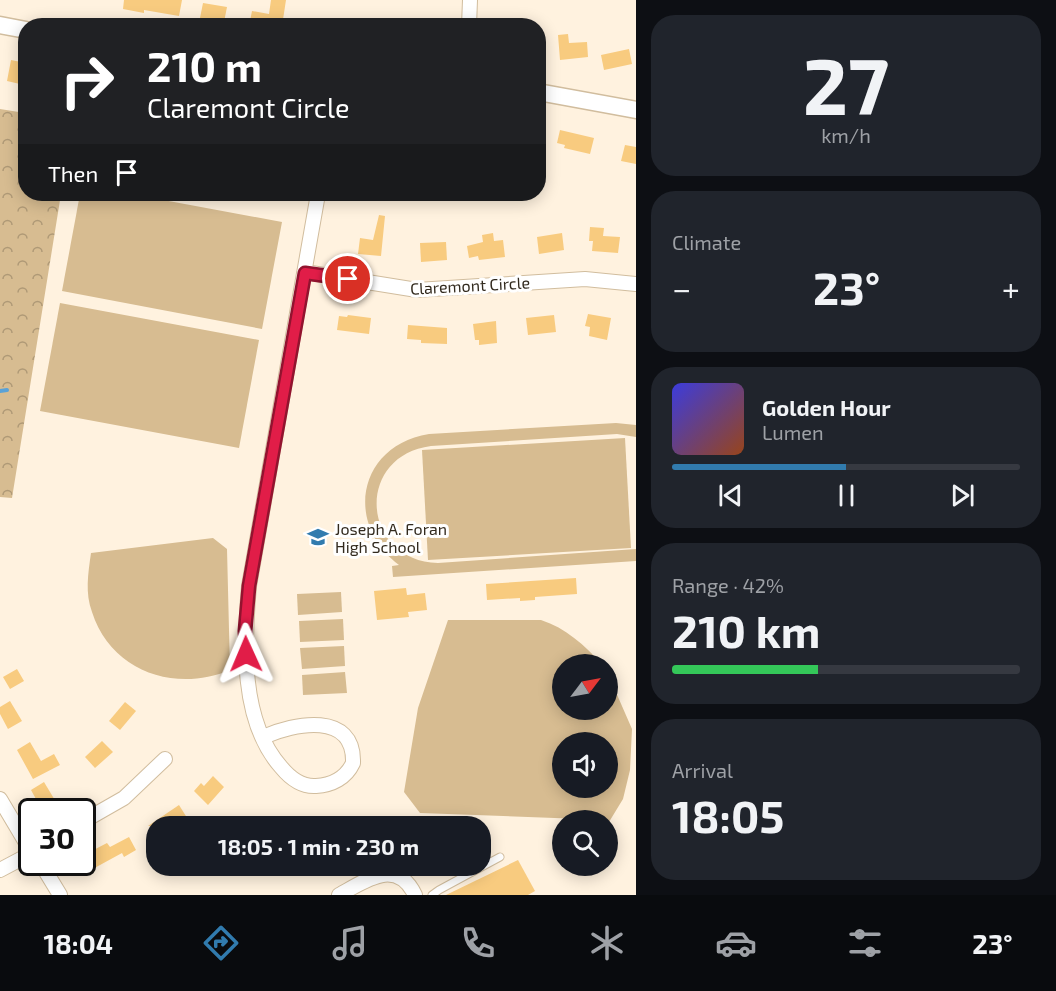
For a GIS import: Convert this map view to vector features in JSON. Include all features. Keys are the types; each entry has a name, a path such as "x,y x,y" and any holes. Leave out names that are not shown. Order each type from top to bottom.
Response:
{"street":[{"path":"469,18 470,0"},
{"path":"0,26 18,29"},
{"path":"546,93 636,110"},
{"path":"263,737 281,729 307,726 332,727 340,731 350,743 353,763 344,776 324,785 305,786 288,776 277,763 263,737 254,715 247,676 246,620 249,586 317,201"},
{"name":"Claremont Circle","path":"305,273 417,290 585,279 636,284"},
{"path":"96,814 124,798 165,759"},
{"path":"0,799 18,829"},
{"path":"0,870 18,860"},
{"path":"339,895 380,874 388,874 404,880 415,895"},
{"path":"48,876 60,895"}],"lane":[{"path":"432,895 500,857"}],"green space":[{"path":"0,109 18,112 18,201 60,201 12,498 0,497"},
{"path":"79,201 169,201 282,222 262,329 62,291"},
{"path":"60,303 259,340 239,448 40,411"},
{"path":"616,423 636,425 636,437 617,434 431,446 406,454 389,468 379,487 377,508 382,528 394,545 412,558 438,563 636,549 636,561 393,577 392,566 399,565 381,548 370,528 365,508 367,488 374,469 387,453 405,441 429,434"},
{"path":"625,438 631,548 428,560 422,450"},
{"path":"213,538 227,549 230,670 209,677 168,678 130,663 114,650 101,633 92,612 88,591 91,553"},
{"path":"341,592 342,612 298,615 297,594"},
{"path":"343,619 344,640 300,642 299,621"},
{"path":"448,620 541,620 559,628 592,654 552,654 552,720 618,720 618,697 632,729 630,770 623,799 616,810 552,810 552,818 420,813 404,792 418,708"},
{"path":"344,646 345,666 302,669 300,648"},
{"path":"345,672 347,693 303,695 302,675"}],"building":[{"path":"124,0 182,0 179,16 123,9"},
{"path":"271,0 286,0 283,18 251,18 252,11 269,14"},
{"path":"203,3 227,7 225,18 200,18"},
{"path":"568,34 569,43 587,42 588,57 560,60 558,35"},
{"path":"629,49 632,64 604,70 601,55"},
{"path":"11,60 18,61 18,84 7,81"},
{"path":"560,130 594,138 590,154 564,148 565,145 557,143"},
{"path":"625,145 636,147 636,164 621,161"},
{"path":"379,215 385,216 381,256 358,254 360,238 373,240"},
{"path":"590,227 604,228 603,236 620,237 618,253 592,251 593,241 589,241"},
{"path":"493,233 494,241 503,240 505,257 479,260 478,256 469,258 467,246 483,242 482,235"},
{"path":"562,233 564,250 539,254 537,237"},
{"path":"446,242 447,260 421,262 420,243"},
{"path":"588,314 611,318 607,340 589,336 590,327 585,326"},
{"path":"348,315 371,318 369,334 337,330 339,316 347,317"},
{"path":"554,315 556,332 528,335 526,318"},
{"path":"496,321 497,343 479,345 479,340 475,340 473,324"},
{"path":"408,325 447,328 447,344 421,343 421,340 407,339"},
{"path":"576,578 577,594 535,597 535,600 520,601 520,598 487,600 486,584"},
{"path":"406,588 407,595 425,593 427,610 408,612 409,617 377,620 374,591"},
{"path":"17,669 24,681 10,689 3,677"},
{"path":"10,701 22,721 8,729 0,714 0,707"},
{"path":"125,702 136,711 120,730 109,721"},
{"path":"102,741 113,752 95,768 85,757"},
{"path":"30,742 41,761 54,754 60,765 33,779 17,750"},
{"path":"213,776 224,787 208,805 194,791 201,783 204,786"},
{"path":"44,782 54,798 35,798 31,790"},
{"path":"179,805 186,816 163,816"},
{"path":"129,837 136,850 124,857 122,853 96,867 96,849 107,843 110,847"},
{"path":"518,860 535,891 528,895 446,895 485,876 491,876 491,873"}],"waterway":[{"path":"0,391 7,390"}],"place":[{"name":"Joseph A. Foran High School","path":"318,537"}],"route":[{"path":"246,654 245,631 249,586 305,273 348,279"}]}
